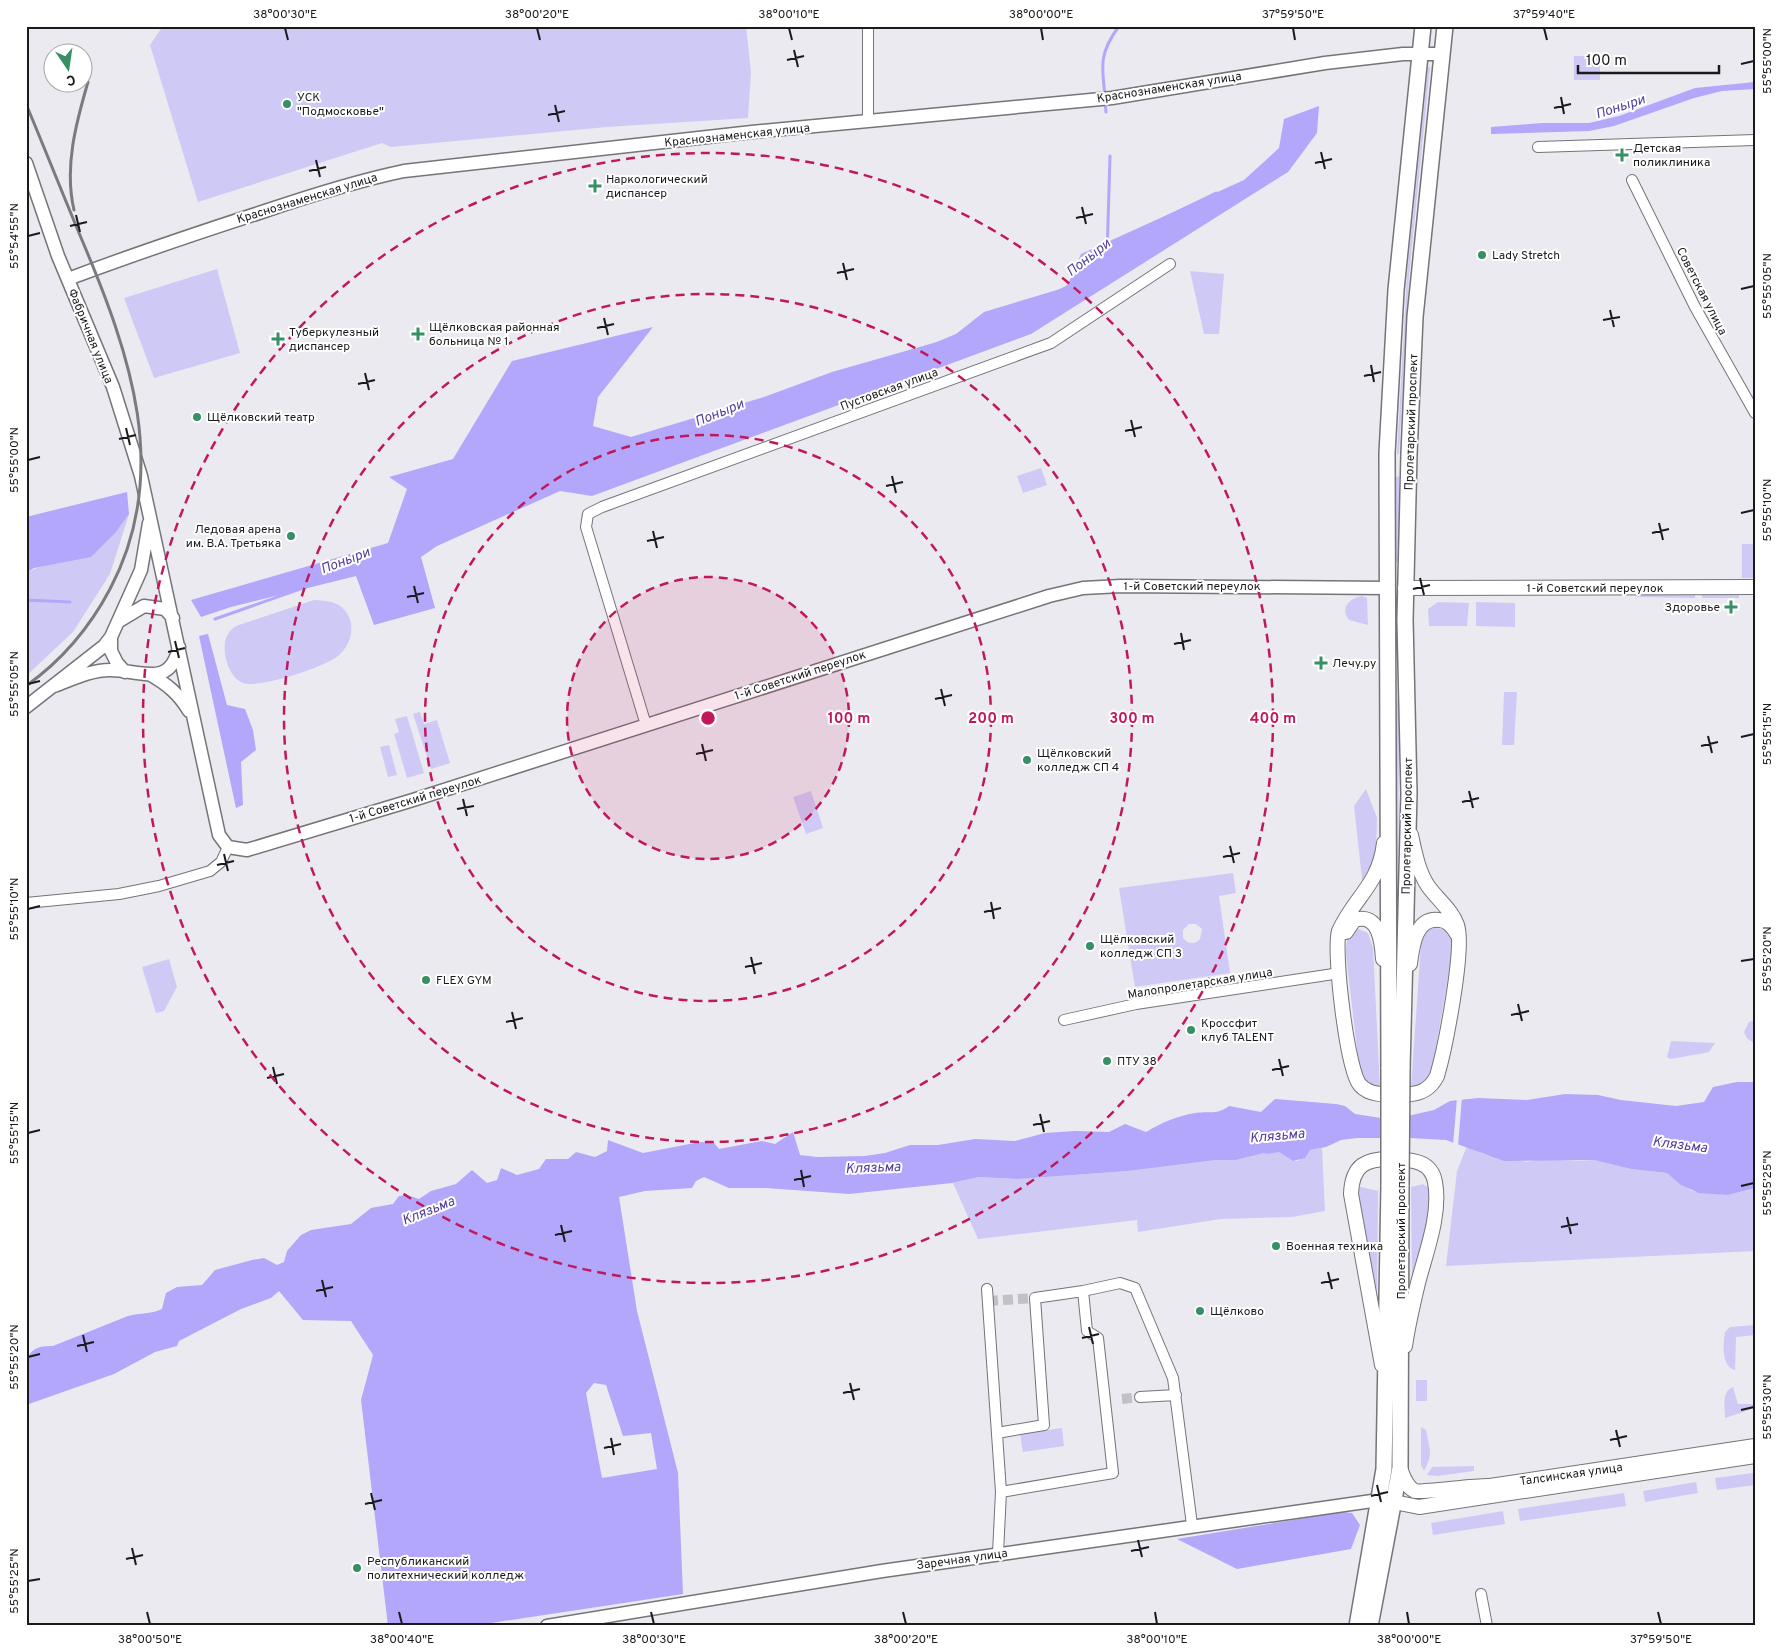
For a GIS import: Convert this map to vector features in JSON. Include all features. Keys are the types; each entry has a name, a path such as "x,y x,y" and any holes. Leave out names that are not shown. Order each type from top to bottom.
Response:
{"main road":[{"name":"Пролетарский проспект","path":"1357,1626 1387,1501 1400,1468 1394,1384 1395,1045 1387,822 1387,453 1396,290 1422,26"},
{"name":"Пролетарский проспект","path":"1395,1045 1408,821 1406,588 1415,317 1445,26"},
{"path":"1387,453 1391,459 1398,462 1409,454"},
{"path":"1387,588 1406,588"},
{"name":"1-й Советский переулок","path":"1406,588 1755,588"},
{"path":"1387,822 1378,871 1339,931 1338,959 1348,1050 1355,1079 1361,1086 1373,1093 1418,1093 1429,1088 1434,1082 1440,1066 1460,940 1454,920 1428,885 1422,873 1416,859 1408,821"},
{"path":"1338,959 1347,929 1354,920 1365,919 1375,925 1382,948 1395,1045"},
{"path":"1395,1045 1412,948 1418,933 1427,922 1440,920 1454,928 1460,940"},
{"path":"1377,1159 1420,1162 1431,1172 1435,1186 1434,1217 1394,1384 1351,1194 1352,1182 1358,1170 1366,1162 1377,1159"},
{"name":"Пролетарский проспект","path":"1370,1626 1387,1501 1384,1469 1394,1384"},
{"name":"Талсинская улица","path":"1400,1468 1409,1487 1417,1492 1468,1486 1490,1486 1755,1446"},
{"name":"Талсинская улица","path":"1387,1501 1419,1507 1755,1456"}],"street":[{"path":"868,26 868,121"},
{"name":"Краснознаменская улица","path":"68,280 248,216 364,179 398,172 868,121 1112,98 1326,63 1419,54 1442,54"},
{"path":"1538,146 1755,140"},
{"name":"Фабричная улица","path":"26,163 68,280 123,415 150,511 219,835 228,848"},
{"name":"Советская улица","path":"1632,180 1695,307 1755,413"},
{"name":"Пустовская улица","path":"646,725 586,527 588,514 602,506 1051,343 1170,264"},
{"name":"Фабричная улица","path":"26,707 104,646 111,637 141,570 150,511"},
{"name":"1-й Советский переулок","path":"228,848 247,850 414,800 1049,596 1084,588 1121,586 1387,588"},
{"path":"119,621 144,606 165,609 174,623"},
{"path":"111,637 111,651 126,672"},
{"name":"Фабричная улица","path":"54,686 87,674 109,670 149,674 161,673 170,668 177,659 180,647"},
{"name":"Фабричная улица","path":"149,674 164,682 181,697 196,724"},
{"path":"26,903 119,894 159,886 210,871 221,862 228,848"},
{"name":"Малопролетарская улица","path":"1064,1020 1136,1004 1340,973"},
{"path":"997,1433 1044,1425 1035,1298 1120,1283 1135,1288 1173,1378 1192,1526"},
{"path":"987,1289 1002,1492 998,1553"},
{"path":"1002,1492 1114,1473 1098,1338 1087,1331 1083,1291"},
{"path":"1140,1397 1176,1395"},
{"name":"Заречная улица","path":"547,1626 998,1553 1387,1501"},
{"path":"1481,1594 1487,1626"}],"shaded area":[{"path":"163,26 746,26 751,72 748,118 607,127 391,147 382,143 198,202 150,45"},
{"path":"1574,56 1600,56 1600,80 1574,80"},
{"path":"1428,67 1430,67 1409,276 1399,454 1397,454 1407,275"},
{"path":"1755,82 1755,89 1722,91 1694,98 1614,126 1589,131 1491,134 1491,127 1542,123 1589,123 1619,116 1695,88"},
{"path":"1319,106 1317,133 1288,172 1031,334 592,496 560,491 437,546 421,557 435,608 374,625 356,576 231,607 201,617 191,600 388,543 407,489 389,477 453,459 512,361 653,327 598,397 593,426 631,437 764,397 832,372 951,338 984,312 1067,287 1081,254 1244,180 1279,148 1284,119"},
{"path":"217,269 240,353 154,378 124,298"},
{"path":"1190,271 1224,274 1219,334 1204,334"},
{"path":"1041,468 1047,485 1023,493 1017,476"},
{"path":"1399,476 1399,562 1396,562 1396,477"},
{"path":"127,492 129,514 116,532 91,557 34,568 26,573 26,517"},
{"path":"129,514 110,574 73,632 26,676 26,573 116,532"},
{"path":"1742,544 1755,544 1755,578 1742,578"},
{"path":"1644,595 1695,595 1695,598 1637,597"},
{"path":"1702,595 1739,595 1739,598 1702,598"},
{"path":"1362,596 1367,598 1368,625 1349,620 1346,616 1347,604"},
{"path":"314,600 337,604 348,615 351,622 351,630 348,644 343,651 331,661 320,666 276,680 251,684 243,683 237,679 228,666 225,649 225,640 232,629"},
{"path":"1438,602 1469,603 1467,626 1429,626 1428,609"},
{"path":"1476,602 1515,603 1515,627 1476,626"},
{"path":"208,634 227,705 245,709 253,730 256,750 241,762 243,805 236,808 199,636"},
{"path":"1395,673 1399,715 1398,928 1397,927"},
{"path":"1504,692 1517,692 1514,745 1502,745"},
{"path":"420,712 424,724 437,720 450,763 431,769 413,714"},
{"path":"407,716 424,773 407,778 394,734 399,732 395,719"},
{"path":"389,745 397,775 388,777 380,747"},
{"path":"1366,789 1377,818 1376,859 1363,888 1354,806"},
{"path":"811,791 823,828 806,834 793,797"},
{"path":"1233,873 1236,893 1219,896 1230,973 1135,987 1119,888","holes":["1189,924 1196,924 1202,929 1200,939 1194,943 1189,943 1183,938 1183,930"]},
{"path":"1433,927 1444,930 1452,937 1452,954 1433,1065 1425,1080 1416,1087 1411,1088 1421,944 1427,931"},
{"path":"1356,928 1368,933 1373,948 1380,1087 1366,1080 1359,1065 1346,955 1348,937"},
{"path":"169,959 177,987 164,1011 156,1013 142,967"},
{"path":"1755,1020 1755,1044 1747,1038 1744,1032 1749,1022"},
{"path":"1671,1041 1715,1043 1709,1052 1670,1059 1667,1057"},
{"path":"1737,1082 1755,1082 1755,1188 1728,1195 1699,1193 1681,1185 1667,1173 1631,1169 1594,1160 1504,1161 1446,1140 1357,1138 1341,1140 1326,1147 1310,1150 1305,1158 1293,1161 1279,1152 1264,1153 1236,1160 1216,1160 1128,1171 1018,1179 979,1177 952,1183 849,1194 766,1188 729,1188 704,1177 696,1181 692,1188 645,1191 619,1197 637,1311 678,1473 683,1594 471,1626 388,1626 361,1400 373,1355 351,1321 303,1320 279,1291 271,1298 241,1309 179,1341 177,1346 155,1352 114,1374 26,1405 25,1374 28,1357 33,1351 41,1347 53,1346 128,1316 158,1311 162,1309 166,1293 177,1287 202,1285 215,1270 264,1258 277,1265 284,1262 287,1251 301,1235 311,1230 351,1224 371,1208 393,1204 399,1196 407,1195 419,1199 431,1191 456,1184 472,1170 487,1183 497,1180 501,1168 517,1175 539,1169 546,1159 568,1159 576,1152 595,1157 607,1151 608,1140 643,1153 700,1142 714,1143 719,1149 762,1141 775,1144 793,1132 800,1155 817,1157 865,1156 885,1153 910,1145 938,1145 975,1139 1015,1141 1045,1133 1075,1131 1109,1132 1125,1124 1146,1132 1182,1116 1195,1113 1217,1112 1229,1106 1261,1112 1275,1099 1336,1104 1345,1106 1355,1114 1381,1118 1412,1115 1434,1110 1450,1101 1478,1098 1527,1100 1565,1094 1598,1095 1621,1100 1676,1106 1704,1102 1713,1087","holes":["594,1383 606,1385 623,1436 651,1433 657,1469 602,1478 586,1393"]},
{"path":"1467,1146 1483,1154 1527,1162 1539,1159 1594,1160 1631,1169 1667,1173 1692,1191 1728,1195 1755,1188 1755,1251 1446,1266 1457,1171"},
{"path":"1322,1148 1325,1211 1292,1217 1221,1219 1138,1232 1137,1220 978,1239 953,1183 979,1177 1018,1179 1128,1171 1216,1160 1236,1160 1264,1153 1279,1152 1293,1161 1298,1161 1310,1150"},
{"path":"1423,1184 1430,1189 1426,1227 1412,1285 1411,1187"},
{"path":"1357,1186 1378,1191 1377,1298 1358,1207"},
{"path":"1755,1325 1755,1335 1736,1337 1735,1370 1730,1368 1724,1354 1725,1332 1730,1327"},
{"path":"1416,1380 1427,1380 1427,1401 1416,1401"},
{"path":"1733,1387 1738,1404 1755,1404 1755,1408 1725,1418 1725,1396 1729,1389"},
{"path":"1421,1427 1426,1430 1430,1450 1429,1460 1424,1471 1421,1465"},
{"path":"1062,1428 1064,1446 1023,1452 1020,1434"},
{"path":"1474,1466 1474,1471 1438,1476 1427,1475 1432,1467"},
{"path":"1753,1473 1755,1485 1717,1490 1715,1478"},
{"path":"1696,1482 1698,1493 1645,1502 1643,1491"},
{"path":"1624,1493 1626,1506 1520,1521 1518,1509"},
{"path":"1503,1511 1505,1524 1433,1535 1431,1523"},
{"path":"1342,1512 1352,1513 1360,1525 1351,1549 1237,1569 1177,1539"}],"pier":[{"path":"1462,1097 1458,1146 1453,1145 1457,1098"}],"waterway":[{"path":"1105,95 1103,59 1108,43 1119,26"},
{"path":"1105,102 1106,112"},
{"path":"1107,257 1110,156"},
{"name":"Поныри","path":"215,619 360,568 382,556 474,517 507,506 569,468 673,443 724,420 791,395 850,379 1036,302 1067,287 1140,230 1216,193"},
{"name":"Поныри","path":"26,600 70,602"}],"tunnel":[{"path":"988,1301 1035,1298"},
{"path":"1122,1399 1140,1397"}],"railway":[{"path":"74,210 70,178 71,161 79,113 85,92"},
{"path":"26,104 100,283 115,326 128,370 137,413 141,457 139,501 129,545 110,589 93,617 74,642 51,666 26,686"}],"place":[{"name":"УСК \"Подмосковье\"","path":"287,104"},
{"name":"Детская поликлиника","path":"1622,155"},
{"name":"Наркологический диспансер","path":"595,186"},
{"name":"Lady Stretch","path":"1482,255"},
{"name":"Щёлковская районная больница № 1","path":"418,334"},
{"name":"Туберкулезный диспансер","path":"278,339"},
{"name":"Щёлковский театр","path":"197,417"},
{"name":"Ледовая арена им. В.А. Третьяка","path":"291,536"},
{"name":"Здоровье","path":"1731,607"},
{"name":"Лечу.ру","path":"1321,663"},
{"name":"Щёлковский колледж СП 4","path":"1027,760"},
{"name":"Щёлковский колледж СП 3","path":"1090,946"},
{"name":"FLEX GYM","path":"426,980"},
{"name":"Кроссфит клуб TALENT","path":"1191,1030"},
{"name":"ПТУ 38","path":"1107,1061"},
{"name":"Военная техника","path":"1276,1246"},
{"name":"Щёлково","path":"1200,1311"},
{"name":"Республиканский политехнический колледж","path":"357,1568"}],"water label":[{"name":"Клязьма","path":"1277,1135"},
{"name":"Клязьма","path":"1680,1144"},
{"name":"Клязьма","path":"873,1167"},
{"name":"Клязьма","path":"428,1210"}]}
